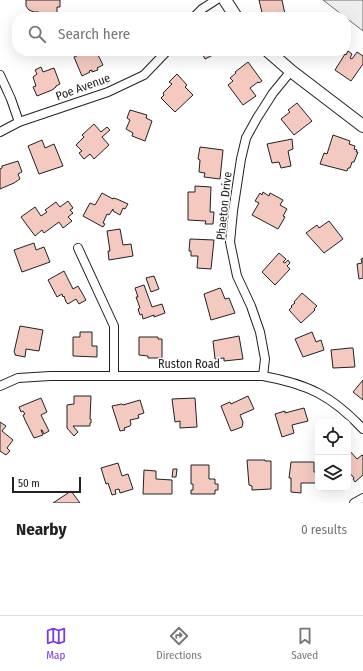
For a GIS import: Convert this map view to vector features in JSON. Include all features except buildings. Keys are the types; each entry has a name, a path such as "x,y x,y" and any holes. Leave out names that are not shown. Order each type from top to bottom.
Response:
{"main road":[{"path":"225,0 233,12"},
{"path":"274,56 363,126"}],"street":[{"path":"199,12 216,0"},
{"name":"Poe Avenue","path":"0,132 19,122 115,88 144,75 162,56"},
{"name":"Phaeton Drive","path":"264,376 265,359 260,332 251,306 237,276 230,242 241,159 246,138 273,93 291,71"},
{"path":"0,75 11,99 19,122"},
{"path":"78,248 114,326 114,376"},
{"name":"Ruston Road","path":"0,386 18,378 37,376 264,376 289,380 310,388 328,398 349,414 363,429"},
{"path":"354,503 363,498"}],"shaded area":[{"path":"323,0 363,0 363,31 351,22 351,12 338,12"}]}
